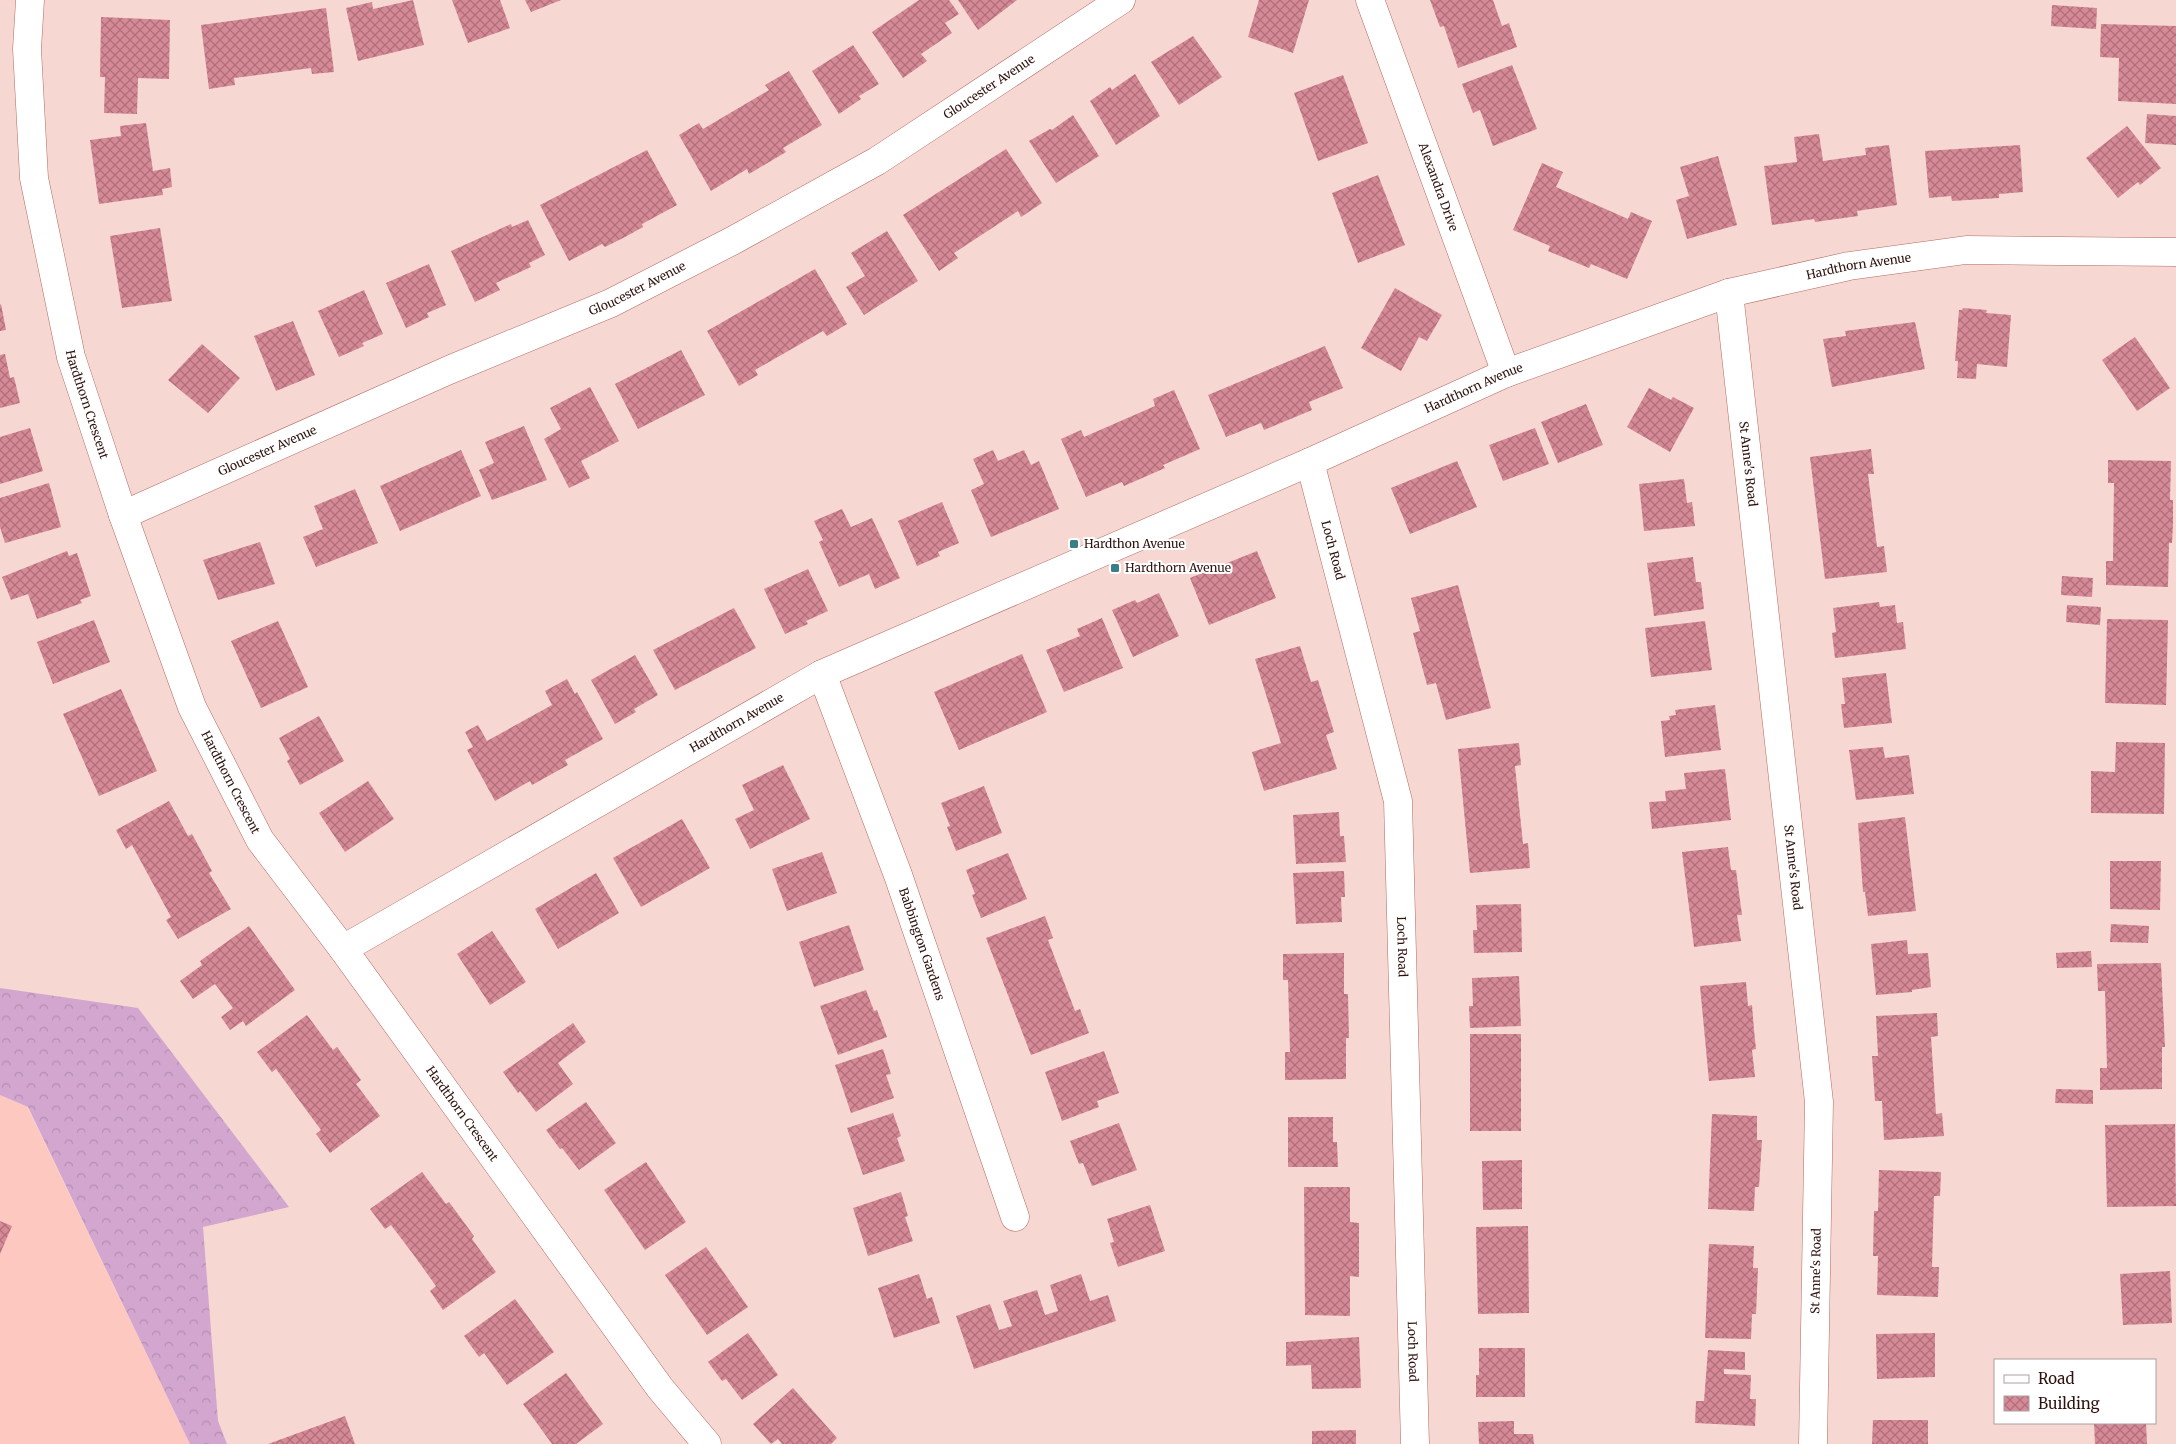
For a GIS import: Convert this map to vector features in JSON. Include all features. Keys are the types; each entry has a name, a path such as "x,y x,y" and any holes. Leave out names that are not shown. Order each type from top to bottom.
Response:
{"street":[{"name":"Hardthorn Crescent","path":"30,0 27,49 34,178 71,357 123,515 192,707 260,840 343,949 660,1388 707,1444"},
{"name":"Gloucester Avenue","path":"123,515 449,370 611,303 732,241 877,161 1122,0"},
{"name":"Alexandra Drive","path":"1370,0 1506,373"},
{"name":"Hardthorn Avenue","path":"343,949 822,674 1310,462 1506,373 1729,293 1849,266 1966,250 2176,252"},
{"name":"St Anne's Road","path":"1729,293 1819,1102 1813,1444"},
{"name":"Loch Road","path":"1310,462 1398,801 1415,1444"},
{"name":"Babbington Gardens","path":"822,674 898,875 1015,1217"}],"shaded area":[{"path":"0,1095 27,1107 190,1444 0,1444"}],"green space":[{"path":"0,988 138,1008 289,1207 203,1227 218,1421 227,1444 190,1444 28,1107 0,1095"}],"building":[{"path":"413,0 424,45 358,61 346,8 372,2 373,9"},
{"path":"452,0 500,0 510,28 468,43"},
{"path":"525,0 561,0 531,12"},
{"path":"919,0 949,0 959,14 945,23 952,33 921,54 927,61 903,78 872,32"},
{"path":"958,0 1017,0 978,30"},
{"path":"1259,0 1309,0 1293,53 1248,37"},
{"path":"1430,0 1493,0 1502,26 1509,23 1517,47 1458,68 1444,26 1440,27"},
{"path":"2052,5 2097,8 2096,29 2051,26"},
{"path":"326,8 334,72 312,74 311,68 234,78 235,85 209,89 201,25"},
{"path":"101,17 170,20 169,79 138,78 137,114 104,113 105,77 100,77"},
{"path":"2101,24 2176,26 2176,104 2118,101 2119,58 2100,57"},
{"path":"1193,36 1222,77 1179,105 1151,62"},
{"path":"853,45 879,84 859,96 861,99 839,114 812,71"},
{"path":"1512,65 1537,129 1493,146 1480,110 1473,113 1462,84"},
{"path":"789,71 822,125 783,148 786,152 749,174 747,169 711,191 679,135 699,123 703,129 769,90 765,85"},
{"path":"1135,74 1160,116 1116,145 1090,101 1110,87 1112,90"},
{"path":"1343,75 1368,143 1318,161 1294,93"},
{"path":"2147,114 2176,116 2176,145 2145,143"},
{"path":"1073,115 1099,156 1056,183 1029,141 1050,129 1052,130"},
{"path":"146,123 153,171 170,168 172,187 162,189 163,195 99,204 90,140 121,136 120,126"},
{"path":"2127,126 2161,168 2140,185 2138,182 2118,198 2086,158"},
{"path":"1819,134 1823,161 1866,155 1865,148 1889,145 1897,205 1857,211 1858,216 1815,222 1814,219 1772,225 1764,166 1797,162 1794,137"},
{"path":"2020,145 2023,192 1999,194 1999,198 1952,201 1951,196 1929,198 1925,151"},
{"path":"1006,149 1042,203 1021,217 1018,211 954,253 958,258 939,271 903,215"},
{"path":"647,150 677,205 642,224 643,227 625,237 605,247 602,244 569,261 540,205"},
{"path":"1718,156 1737,225 1687,239 1676,200 1689,196 1680,167"},
{"path":"1542,163 1563,172 1556,187 1628,219 1631,212 1652,221 1627,279 1591,264 1589,268 1548,251 1550,246 1513,230"},
{"path":"1378,175 1405,245 1358,263 1332,193"},
{"path":"528,220 545,255 529,263 531,267 496,283 500,290 475,302 451,251 511,224 512,227"},
{"path":"160,228 172,301 122,308 110,236"},
{"path":"887,231 918,281 864,315 846,287 865,276 851,253"},
{"path":"429,264 446,305 427,313 429,317 406,328 386,283"},
{"path":"815,269 847,324 827,336 823,331 755,370 758,375 739,386 707,331"},
{"path":"1395,288 1442,315 1427,341 1419,337 1401,371 1361,348"},
{"path":"364,290 383,334 362,343 364,346 339,357 318,311"},
{"path":"0,305 6,330 0,331"},
{"path":"1963,308 1987,310 1986,313 2011,315 2007,367 1977,364 1976,379 1957,378 1958,361 1955,361 1959,310"},
{"path":"293,321 315,375 276,391 254,336"},
{"path":"1915,322 1925,369 1832,387 1823,339 1846,336 1845,331"},
{"path":"2135,337 2170,388 2137,411 2102,360"},
{"path":"202,344 240,378 208,413 168,380"},
{"path":"1325,346 1343,388 1309,402 1312,410 1264,430 1261,423 1226,437 1208,395"},
{"path":"681,350 705,395 638,429 615,384"},
{"path":"5,354 10,378 14,377 20,403 0,408 0,355"},
{"path":"590,387 619,441 581,461 590,478 569,488 544,439 561,429 550,408"},
{"path":"1649,388 1671,400 1673,397 1694,408 1670,452 1627,427"},
{"path":"1174,390 1200,449 1163,465 1165,468 1124,486 1122,482 1086,497 1061,439 1081,430 1084,437 1155,406 1153,399"},
{"path":"1586,404 1603,445 1558,463 1541,422"},
{"path":"524,426 547,480 492,500 479,470 494,463 485,442"},
{"path":"30,428 43,471 0,484 0,437"},
{"path":"1535,428 1549,464 1503,481 1489,445"},
{"path":"1871,449 1874,474 1868,474 1877,547 1884,546 1887,572 1825,579 1810,457"},
{"path":"461,450 481,496 400,531 380,486"},
{"path":"993,450 998,461 1024,450 1031,465 1039,461 1059,509 991,537 971,490 984,484 973,459"},
{"path":"2108,460 2171,461 2170,500 2173,500 2173,524 2172,543 2169,543 2168,587 2106,585 2106,561 2113,561 2114,483 2108,483"},
{"path":"1457,461 1477,507 1410,534 1391,488"},
{"path":"1684,479 1687,503 1692,502 1695,526 1644,531 1639,484"},
{"path":"49,483 61,527 5,543 0,527 0,498"},
{"path":"355,489 378,543 316,567 303,537 323,529 314,506"},
{"path":"942,502 959,543 938,552 940,556 917,566 898,521"},
{"path":"842,509 851,527 872,518 900,578 875,589 869,574 839,587 819,542 823,540 814,521"},
{"path":"260,542 275,584 218,600 203,560"},
{"path":"67,551 69,556 77,553 91,596 80,600 82,603 37,619 28,594 11,600 2,577"},
{"path":"1257,551 1276,598 1209,625 1190,578"},
{"path":"1693,557 1696,582 1701,582 1704,609 1654,616 1647,563"},
{"path":"808,569 828,611 806,621 808,624 785,634 764,589"},
{"path":"2062,576 2093,578 2092,597 2061,595"},
{"path":"1458,585 1491,708 1446,720 1436,683 1427,685 1413,633 1420,631 1411,598"},
{"path":"1159,593 1179,636 1133,657 1112,610 1135,600 1137,603"},
{"path":"1879,602 1880,607 1895,605 1897,623 1903,622 1906,649 1835,658 1832,633 1836,632 1833,608"},
{"path":"2067,605 2101,607 2100,625 2066,622"},
{"path":"734,608 756,648 675,690 653,650"},
{"path":"1102,618 1123,668 1064,692 1046,650 1080,636 1077,629"},
{"path":"2107,619 2168,620 2166,705 2105,703"},
{"path":"94,620 110,662 53,684 37,642"},
{"path":"278,621 308,687 261,708 231,641"},
{"path":"1705,621 1712,670 1651,677 1645,628"},
{"path":"1300,646 1311,682 1318,680 1334,732 1326,735 1337,769 1264,791 1252,752 1281,743 1255,659"},
{"path":"1022,654 1047,712 959,750 934,692"},
{"path":"635,655 658,695 634,709 636,712 615,724 591,680"},
{"path":"1886,673 1892,723 1844,728 1841,704 1845,704 1842,678"},
{"path":"567,679 575,694 577,692 603,739 565,760 568,765 532,785 530,781 495,801 467,750 473,747 465,732 478,725 487,741 552,705 545,691"},
{"path":"121,689 157,771 99,796 63,714"},
{"path":"1715,705 1721,750 1665,757 1661,721 1670,720 1669,716 1676,715 1675,710"},
{"path":"319,716 344,761 300,785 287,761 290,759 279,738"},
{"path":"2116,742 2165,743 2164,814 2091,813 2091,771 2115,772"},
{"path":"1519,743 1521,765 1515,766 1523,844 1528,843 1530,868 1470,873 1458,749"},
{"path":"1883,747 1885,758 1909,755 1914,794 1856,800 1849,750"},
{"path":"783,765 810,819 750,849 735,819 754,810 742,785"},
{"path":"1725,769 1731,820 1652,829 1649,802 1666,801 1665,791 1686,789 1684,773"},
{"path":"368,781 394,819 345,852 319,813"},
{"path":"984,786 1002,833 956,851 947,827 950,826 941,803"},
{"path":"169,801 188,836 192,834 212,871 209,873 231,909 178,939 166,920 171,917 132,845 126,849 116,830"},
{"path":"1339,812 1340,836 1344,836 1346,862 1296,864 1293,815"},
{"path":"1905,817 1916,911 1868,916 1865,892 1863,892 1858,823"},
{"path":"682,819 710,868 641,907 613,858"},
{"path":"1728,847 1731,870 1736,870 1742,915 1737,915 1741,941 1694,947 1682,852"},
{"path":"822,852 837,893 787,911 772,869"},
{"path":"1008,853 1027,899 981,918 972,895 975,894 966,870"},
{"path":"2110,861 2161,861 2160,910 2110,909"},
{"path":"1344,871 1345,897 1341,897 1342,922 1296,924 1293,873"},
{"path":"596,873 619,913 558,949 535,909"},
{"path":"1521,904 1522,952 1474,953 1473,930 1477,930 1476,905"},
{"path":"1045,916 1053,938 1048,940 1075,1011 1080,1009 1089,1033 1031,1055 986,938"},
{"path":"2111,924 2149,926 2148,943 2110,942"},
{"path":"849,925 864,970 814,987 799,942"},
{"path":"249,926 295,990 246,1026 243,1021 230,1030 221,1017 233,1008 215,984 193,999 180,981 202,965 200,961"},
{"path":"492,931 526,982 490,1005 457,954"},
{"path":"1907,940 1908,954 1928,953 1931,987 1912,990 1912,992 1876,995 1871,944"},
{"path":"2091,951 2092,967 2057,968 2056,953"},
{"path":"1344,953 1344,994 1348,994 1349,1038 1346,1038 1346,1079 1285,1080 1285,1052 1290,1052 1288,980 1283,980 1283,954"},
{"path":"2161,963 2165,1047 2162,1047 2162,1089 2100,1090 2100,1068 2107,1068 2105,991 2098,991 2097,964"},
{"path":"1519,976 1521,1026 1470,1028 1469,1006 1473,1006 1472,978"},
{"path":"1746,982 1748,1006 1752,1005 1756,1049 1752,1050 1755,1077 1709,1081 1700,986"},
{"path":"866,990 874,1011 877,1010 887,1037 838,1055 820,1006"},
{"path":"1937,1013 1938,1036 1931,1037 1936,1114 1942,1113 1944,1136 1884,1140 1882,1101 1875,1101 1872,1056 1878,1056 1876,1016"},
{"path":"307,1015 333,1050 337,1047 361,1080 356,1084 380,1116 330,1153 316,1134 321,1130 276,1069 272,1072 257,1052"},
{"path":"573,1023 586,1042 558,1063 573,1084 536,1112 520,1091 518,1093 503,1072"},
{"path":"1470,1034 1521,1034 1521,1131 1470,1131"},
{"path":"883,1049 891,1074 886,1075 894,1098 851,1113 835,1065"},
{"path":"1104,1051 1119,1093 1097,1101 1099,1107 1062,1121 1045,1072"},
{"path":"2056,1089 2093,1090 2093,1104 2055,1103"},
{"path":"586,1102 616,1143 579,1170 546,1130"},
{"path":"893,1113 901,1136 897,1138 905,1161 863,1175 847,1128"},
{"path":"1712,1114 1757,1116 1757,1140 1762,1140 1759,1187 1755,1187 1754,1211 1708,1209"},
{"path":"1288,1117 1333,1117 1333,1142 1337,1142 1338,1167 1288,1167"},
{"path":"1119,1123 1137,1170 1092,1186 1083,1163 1079,1164 1070,1141"},
{"path":"2175,1124 2176,1206 2107,1207 2105,1125"},
{"path":"1522,1160 1522,1209 1483,1210 1482,1161"},
{"path":"646,1162 686,1222 645,1250 604,1190"},
{"path":"1879,1170 1941,1172 1940,1196 1934,1196 1932,1267 1939,1267 1938,1297 1877,1295 1878,1256 1873,1256 1874,1211 1878,1211"},
{"path":"422,1172 446,1204 449,1202 474,1236 472,1239 496,1272 443,1310 430,1291 436,1286 413,1254 391,1225 385,1229 370,1209"},
{"path":"1304,1187 1350,1187 1350,1222 1359,1223 1359,1277 1350,1276 1350,1316 1305,1315"},
{"path":"901,1192 908,1216 905,1217 913,1241 868,1256 853,1208"},
{"path":"1150,1205 1165,1251 1118,1267 1110,1243 1114,1242 1107,1219"},
{"path":"0,1221 12,1226 0,1254"},
{"path":"1528,1226 1529,1313 1478,1314 1476,1227"},
{"path":"1709,1244 1754,1246 1753,1268 1758,1268 1756,1314 1752,1314 1751,1339 1705,1338"},
{"path":"706,1247 748,1307 707,1335 665,1275"},
{"path":"2170,1271 2172,1323 2123,1325 2120,1274"},
{"path":"919,1274 927,1299 932,1297 940,1323 894,1338 878,1288"},
{"path":"1081,1274 1090,1301 1108,1295 1116,1321 974,1369 956,1316 990,1304 999,1330 1012,1326 1003,1301 1037,1290 1045,1315 1058,1311 1050,1285"},
{"path":"515,1299 554,1352 507,1385 484,1353 479,1357 464,1336"},
{"path":"748,1333 778,1375 742,1400 726,1379 722,1381 708,1362"},
{"path":"1935,1333 1935,1377 1877,1379 1876,1334"},
{"path":"1359,1337 1361,1388 1312,1389 1311,1365 1286,1366 1286,1342"},
{"path":"1479,1348 1525,1348 1525,1397 1476,1397 1476,1375 1479,1375"},
{"path":"1708,1350 1745,1352 1745,1370 1724,1369 1724,1374 1751,1375 1750,1399 1756,1399 1755,1426 1695,1423 1696,1401 1704,1401"},
{"path":"566,1373 603,1424 576,1444 552,1444 523,1404"},
{"path":"793,1388 837,1438 831,1444 782,1444 778,1439 771,1444 753,1424"},
{"path":"345,1416 355,1444 268,1444"},
{"path":"1873,1420 1928,1420 1928,1444 1872,1444"},
{"path":"1514,1421 1514,1434 1533,1434 1534,1444 1479,1444 1478,1422"},
{"path":"2094,1424 2146,1424 2147,1444 2095,1444"},
{"path":"1356,1430 1356,1444 1312,1444 1312,1431"}],"place":[{"name":"Hardthon Avenue","path":"1074,544"},
{"name":"Hardthorn Avenue","path":"1115,568"}]}
